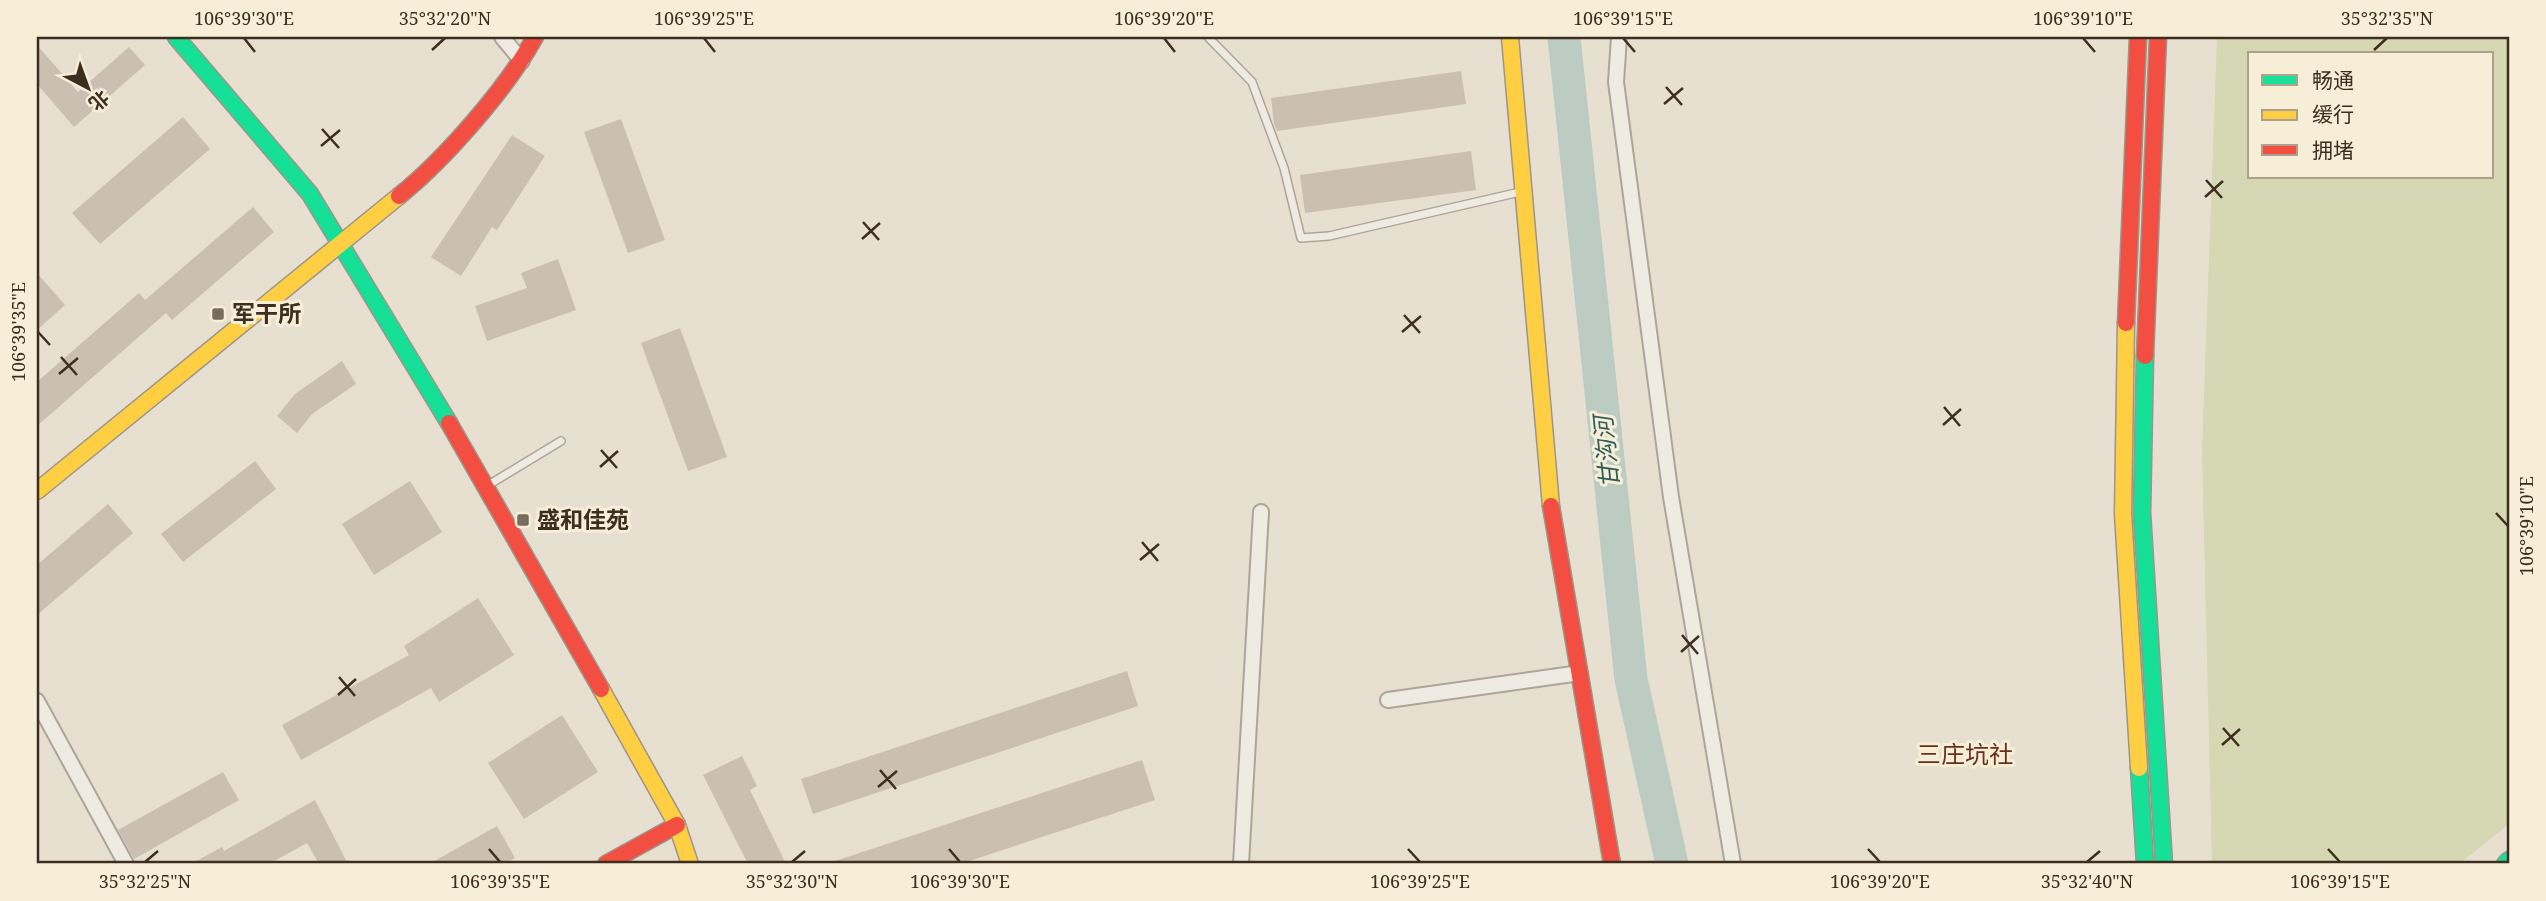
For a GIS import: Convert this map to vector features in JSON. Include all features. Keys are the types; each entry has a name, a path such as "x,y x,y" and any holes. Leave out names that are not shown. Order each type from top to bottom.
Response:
{"street":[{"path":"176,37 310,194 341,242 487,486 677,825 690,864"},
{"path":"502,37 522,61"},
{"path":"37,491 428,173 522,61 535,37"},
{"path":"1510,37 1552,513 1612,864"},
{"path":"1619,37 1616,82 1671,497 1733,864"},
{"path":"2138,37 2127,288 2123,514 2145,864"},
{"path":"2158,37 2146,289 2142,513 2164,864"},
{"path":"1241,864 1261,512"},
{"path":"1388,700 1580,673"},
{"path":"37,701 126,864"},
{"path":"606,864 677,825"},
{"path":"2505,864 2509,860"}],"lane":[{"path":"1208,37 1252,82 1284,168 1301,238 1329,236 1524,191"},
{"path":"487,486 561,441"}],"green space":[{"path":"2217,37 2509,37 2509,824 2459,864 2212,864 2202,451"}],"building":[{"path":"37,45 78,92 129,47 145,65 74,127 37,84"},
{"path":"1461,71 1466,104 1277,131 1274,124 1271,98"},
{"path":"183,117 210,149 100,244 72,213"},
{"path":"621,119 665,240 628,253 584,132"},
{"path":"512,135 545,156 497,230 492,227 461,276 431,257"},
{"path":"1471,151 1476,190 1305,213 1300,175"},
{"path":"253,207 274,232 172,320 166,313 37,426 37,382 139,293 145,300"},
{"path":"558,259 576,310 487,341 475,306 527,288 521,273"},
{"path":"37,273 65,305 37,330"},
{"path":"680,328 727,457 688,471 641,343"},
{"path":"342,361 356,384 312,414 297,433 277,416 295,394"},
{"path":"255,461 276,489 183,562 161,534"},
{"path":"410,481 442,532 374,575 342,524"},
{"path":"108,504 133,533 37,615 37,565"},
{"path":"478,598 514,655 439,702 431,688 301,760 282,725 409,655 404,646"},
{"path":"1127,671 1138,706 813,814 801,779"},
{"path":"562,715 598,772 524,819 488,763"},
{"path":"742,756 757,786 750,790 786,864 748,864 703,775"},
{"path":"1142,760 1155,800 960,864 836,864 835,861"},
{"path":"223,772 239,800 134,859 118,830"},
{"path":"315,800 348,864 319,864 307,843 269,864 191,864 222,847 224,851"},
{"path":"497,826 515,858 504,864 429,864"}],"waterway":[{"name":"甘沟河","path":"1564,37 1631,679 1672,864"}],"traffic: fast":[{"path":"176,37 310,194 449,423"},
{"path":"2145,356 2142,513 2164,864"},
{"path":"2139,768 2145,864"},
{"path":"2505,864 2509,860"}],"traffic: slow":[{"path":"1510,37 1551,506"},
{"path":"37,491 399,196"},
{"path":"2126,323 2123,514 2139,768"},
{"path":"601,689 677,825 690,864"}],"traffic: jam":[{"path":"399,196 435,163 492,100 535,37"},
{"path":"2126,323 2138,37"},
{"path":"2145,356 2158,37"},
{"path":"449,423 601,689"},
{"path":"1551,506 1612,864"},
{"path":"606,864 677,825"}],"place":[{"name":"军干所","path":"218,314"},
{"name":"盛和佳苑","path":"523,520"}],"district":[{"name":"三庄坑社","path":"1965,755"}]}
